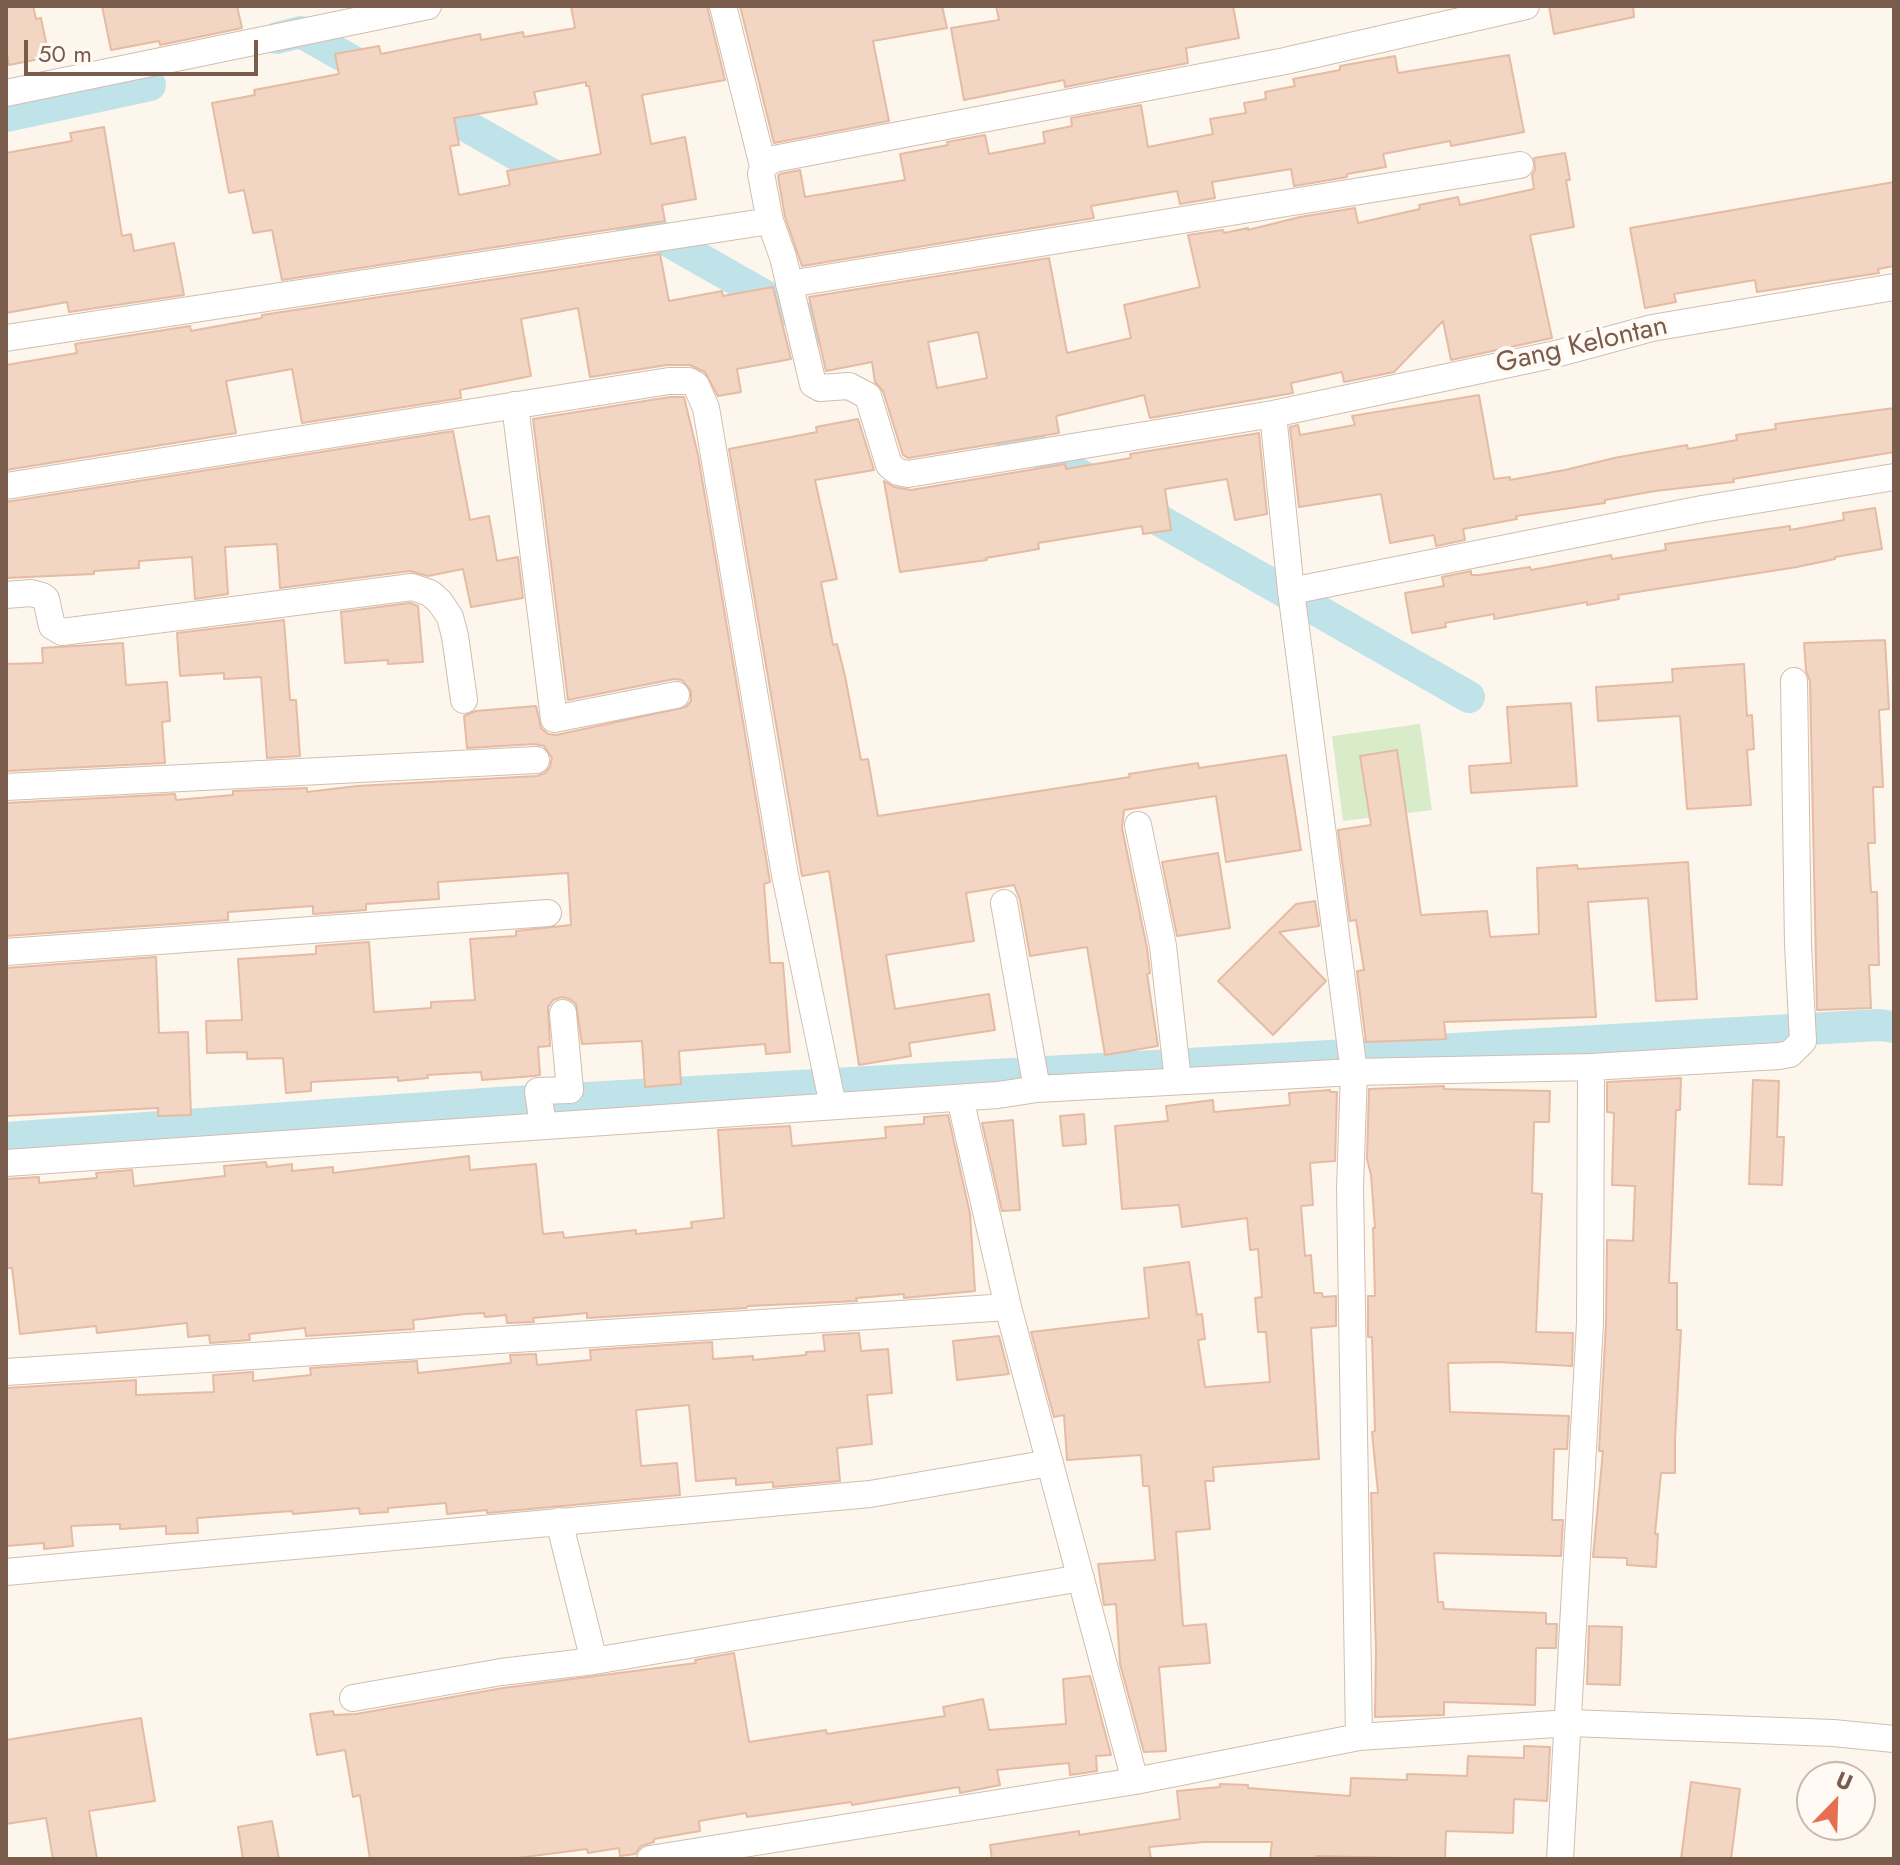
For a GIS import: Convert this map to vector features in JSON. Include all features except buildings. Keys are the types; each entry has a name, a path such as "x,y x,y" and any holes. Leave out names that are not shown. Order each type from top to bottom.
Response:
{"street":[{"path":"6,93 428,6"},
{"path":"723,6 763,166 761,174 770,221 789,284 1520,165"},
{"path":"763,166 786,156 1285,61 1526,6"},
{"path":"6,338 770,221"},
{"name":"Gang Kelontan","path":"789,284 813,384 820,388 849,386 868,396 889,465 898,472 908,474 1273,414 1556,354 1652,328 1894,287"},
{"path":"6,486 515,405 689,381 701,392 706,408 785,875 832,1100"},
{"path":"515,405 554,719 676,695"},
{"path":"1273,414 1291,591 1354,1072 1350,1188 1359,1737"},
{"path":"1291,591 1702,509 1894,477"},
{"path":"6,595 31,593 42,596 46,599 52,626 62,632 412,587 430,593 450,617 464,700"},
{"path":"6,1163 543,1126 832,1100 960,1098 1037,1084 1178,1077 1591,1067 1779,1056 1796,1050 1803,1028 1798,945 1794,681"},
{"path":"6,787 536,760"},
{"path":"1138,825 1163,946 1178,1077"},
{"path":"1004,903 1037,1084"},
{"path":"6,952 548,913"},
{"path":"543,1126 538,1091 570,1090 563,1013"},
{"path":"1560,1859 1590,1323 1591,1067"},
{"path":"960,1098 1008,1307 1135,1781"},
{"path":"6,1372 1008,1307"},
{"path":"6,1572 870,1494 1050,1463"},
{"path":"559,1521 594,1661"},
{"path":"353,1698 501,1672 594,1661 1081,1578"},
{"path":"650,1859 1135,1781 1359,1737 1570,1723 1833,1733 1894,1739"}],"green space":[{"path":"1420,724 1432,810 1343,821 1332,736"}],"waterway":[{"path":"277,38 301,32 375,74"},
{"path":"6,116 150,85"},
{"path":"419,99 851,345"},
{"path":"982,419 1469,697"},
{"path":"6,1138 498,1103 1879,1025 1894,1027"}]}
